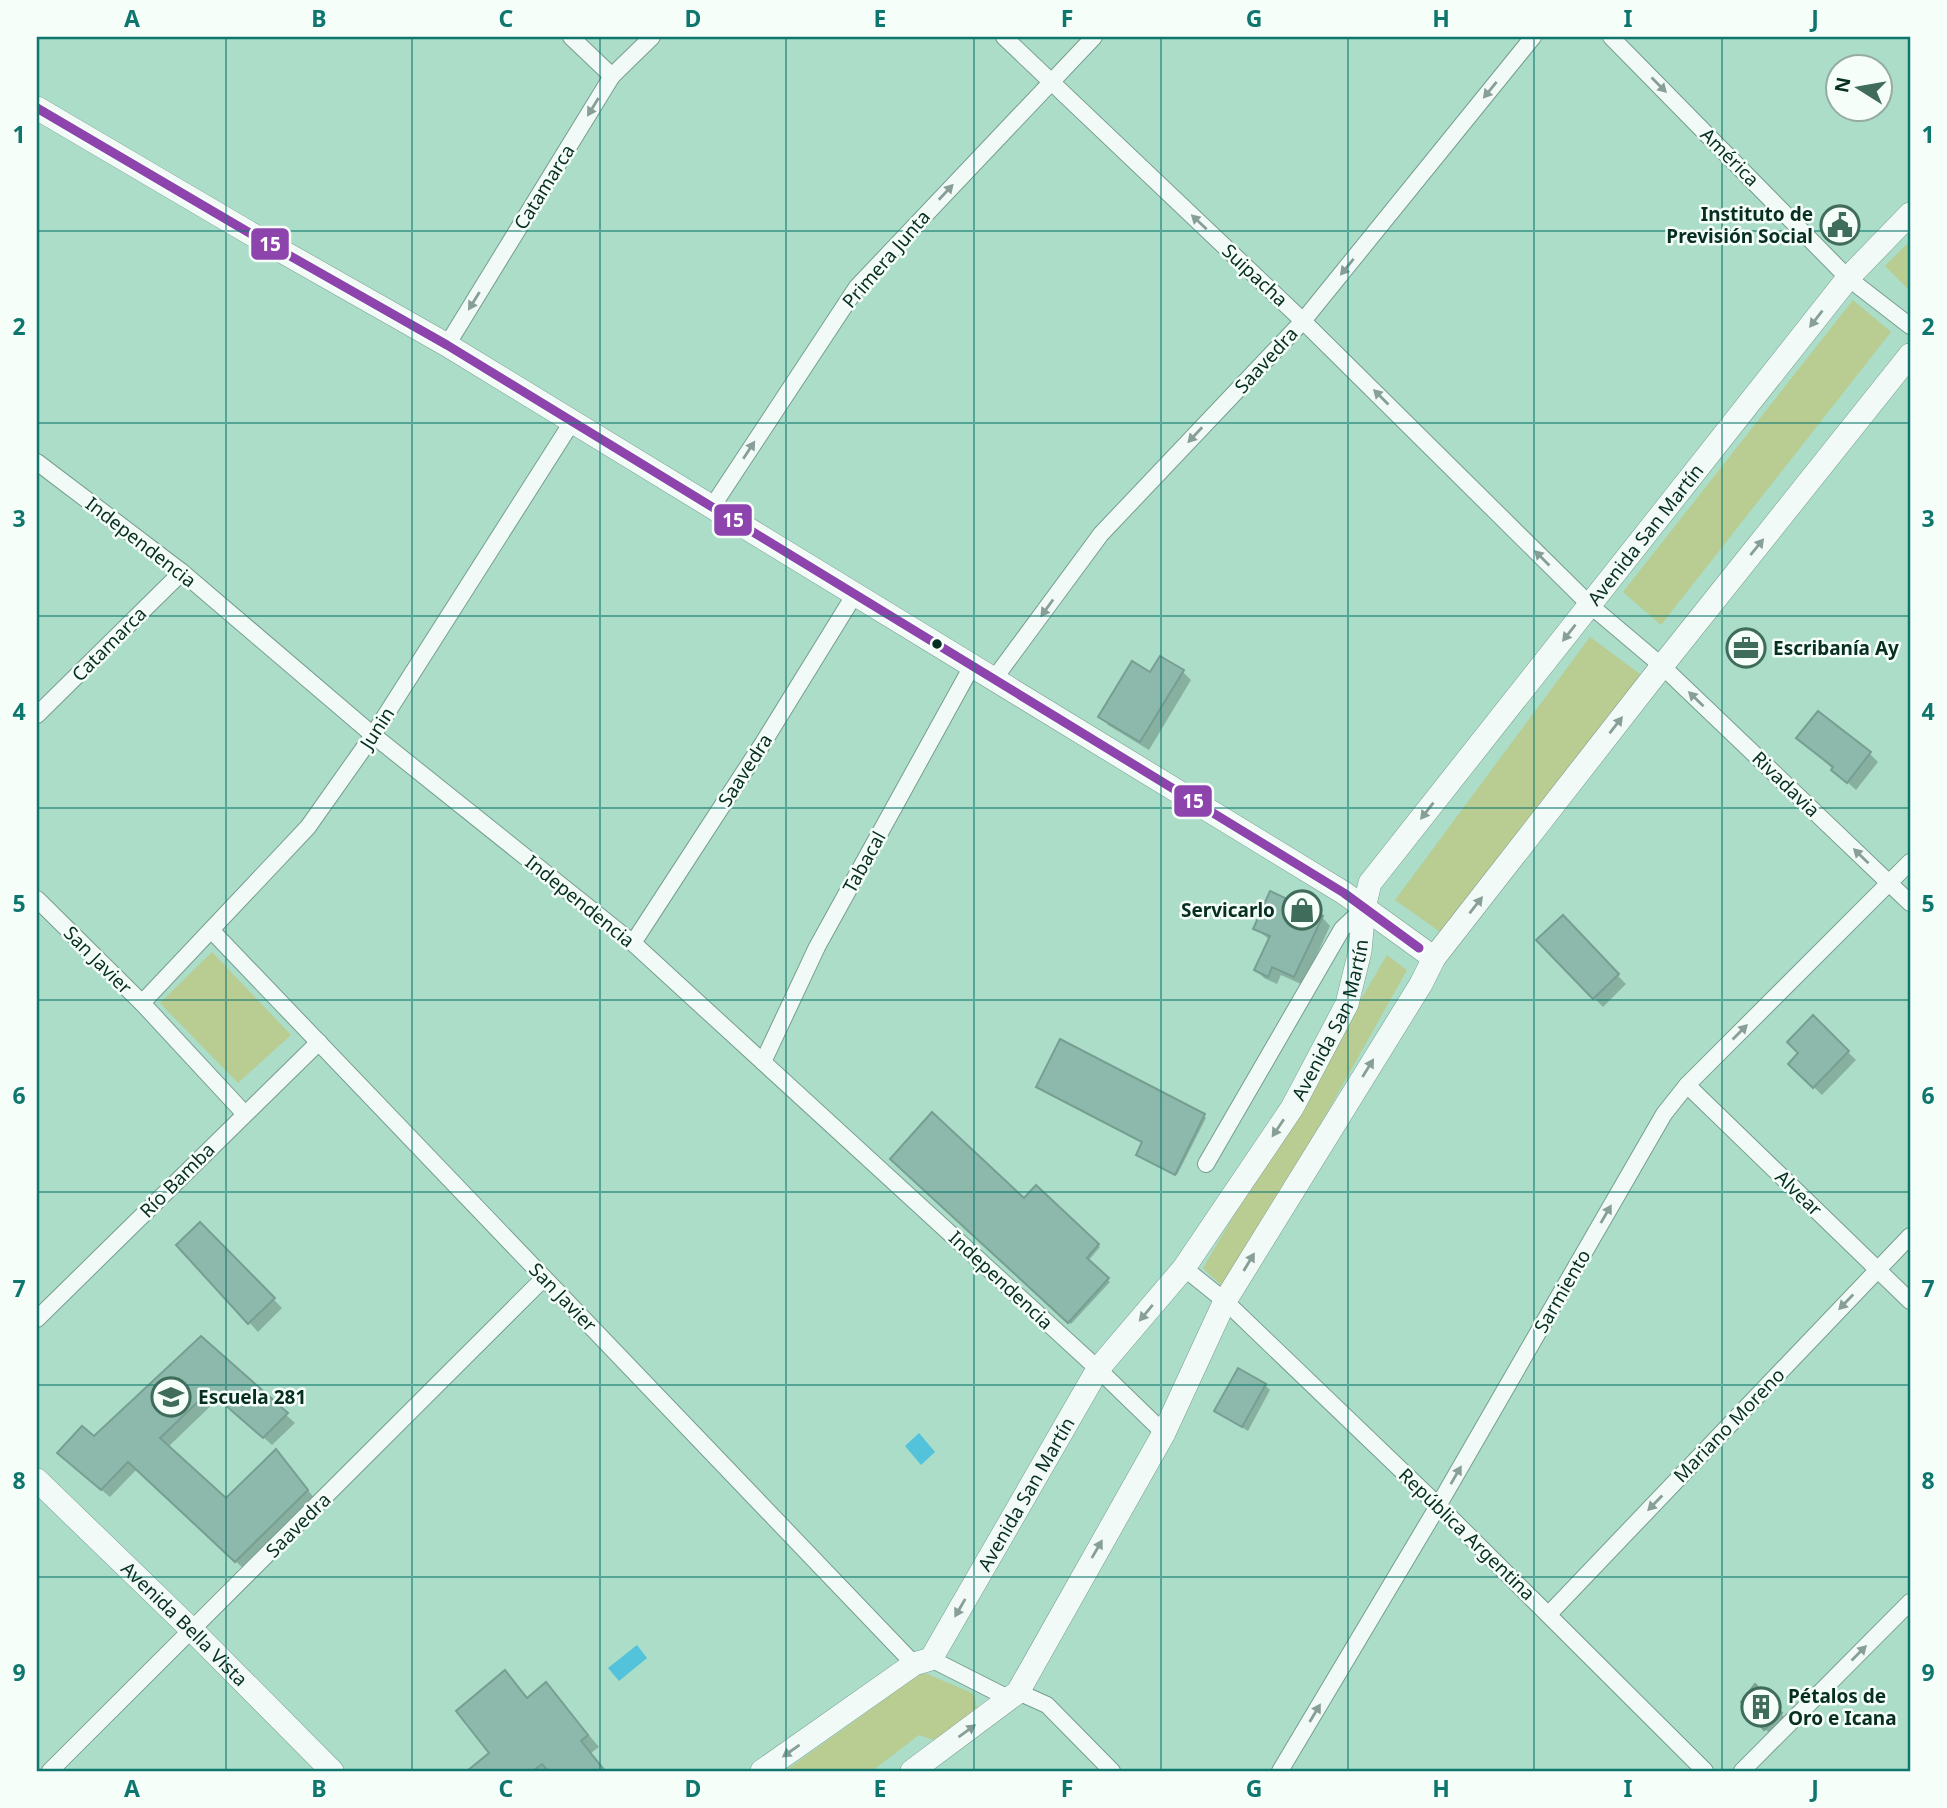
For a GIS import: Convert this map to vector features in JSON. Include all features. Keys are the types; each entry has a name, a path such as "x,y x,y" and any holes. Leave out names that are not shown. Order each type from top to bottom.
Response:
{"main road":[{"path":"37,108 447,345 1344,893 1434,958"},
{"name":"Avenida San Martín","path":"762,1771 923,1661 1098,1369 1184,1268 1292,1108 1348,1004 1360,951 1364,908 1370,883 1848,278 1910,214"},
{"path":"912,1771 1014,1695 1164,1433 1225,1301 1421,984 1434,958 1910,355"},
{"name":"Avenida Bella Vista","path":"37,1480 332,1771"}],"street":[{"path":"571,37 612,76"},
{"name":"Catamarca","path":"447,345 612,76 652,37"},
{"name":"Suipacha","path":"1004,37 1303,321 1591,606 1662,666"},
{"name":"Primera Junta","path":"712,507 856,287 1094,37"},
{"name":"Saavedra","path":"994,679 1101,534 1303,321 1533,37"},
{"name":"América","path":"1611,37 1848,278 1910,326"},
{"name":"Junin","path":"142,1003 308,827 373,734 572,422"},
{"name":"Independencia","path":"37,462 182,572 373,734 633,943 1098,1369 1164,1433"},
{"name":"Catamarca","path":"37,715 182,572"},
{"name":"Saavedra","path":"633,943 763,743 855,594"},
{"name":"Tabacal","path":"763,1062 817,947 972,666"},
{"name":"Rivadavia","path":"1662,666 1910,903"},
{"name":"Sarmiento","path":"1280,1771 1438,1506 1664,1114 1687,1085 1910,862"},
{"name":"San Javier","path":"37,899 142,1003 244,1113"},
{"path":"1206,1164 1342,929 1364,908"},
{"name":"San Javier","path":"212,931 544,1278 923,1661 1047,1705 1112,1771"},
{"name":"Río Bamba","path":"37,1319 319,1042"},
{"name":"Alvear","path":"1687,1085 1910,1301"},
{"name":"Mariano Moreno","path":"1549,1614 1910,1236"},
{"name":"República Argentina","path":"1184,1268 1225,1301 1438,1506 1705,1771"},
{"name":"Saavedra","path":"50,1771 544,1278"},
{"path":"1742,1771 1910,1602"}],"green space":[{"path":"1910,241 1910,291 1885,266"},
{"path":"1853,300 1891,332 1661,625 1623,592"},
{"path":"1590,637 1640,674 1450,939 1395,900"},
{"path":"212,952 291,1035 238,1083 160,1003"},
{"path":"1387,955 1407,970 1227,1291 1203,1268"},
{"path":"920,1674 927,1674 972,1693 977,1709 937,1741 919,1735 872,1771 785,1771"}],"water":[{"path":"919,1433 935,1452 921,1465 905,1446"},
{"path":"637,1645 647,1658 619,1681 608,1668"}],"building":[{"path":"1160,656 1184,670 1140,742 1098,717 1132,661 1150,672"},
{"path":"1818,711 1871,752 1847,783 1831,770 1833,767 1796,738"},
{"path":"1270,891 1323,916 1294,977 1272,967 1268,977 1254,970 1270,936 1253,929"},
{"path":"1563,915 1619,974 1593,999 1536,940"},
{"path":"1813,1015 1849,1051 1813,1088 1788,1064 1798,1053 1787,1042"},
{"path":"1060,1039 1205,1114 1175,1175 1136,1155 1142,1142 1036,1087"},
{"path":"932,1112 1024,1198 1036,1185 1099,1244 1087,1258 1109,1278 1068,1323 890,1159"},
{"path":"200,1222 275,1298 248,1324 176,1245"},
{"path":"201,1336 288,1413 263,1438 209,1391 160,1438 226,1498 276,1449 308,1490 235,1562 128,1462 101,1490 57,1453 82,1426 94,1436"},
{"path":"1238,1368 1266,1384 1242,1427 1214,1411"},
{"path":"505,1670 527,1698 546,1682 588,1735 581,1741 605,1771 548,1771 542,1764 533,1771 467,1771 489,1753 456,1711"},
{"name":"Pétalos de Oro e Icana","path":"1755,1684 1782,1713 1764,1730 1741,1702"}],"transit line":[{"name":"15","path":"37,108 447,345 1344,893 1419,948"}],"place":[{"name":"Instituto de Previsión Social","path":"1840,225"},
{"name":"Escribanía Ay","path":"1746,648"},
{"name":"Servicarlo","path":"1302,910"},
{"name":"Escuela 281","path":"171,1397"},
{"name":"Pétalos de Oro e Icana","path":"1761,1707"}]}
